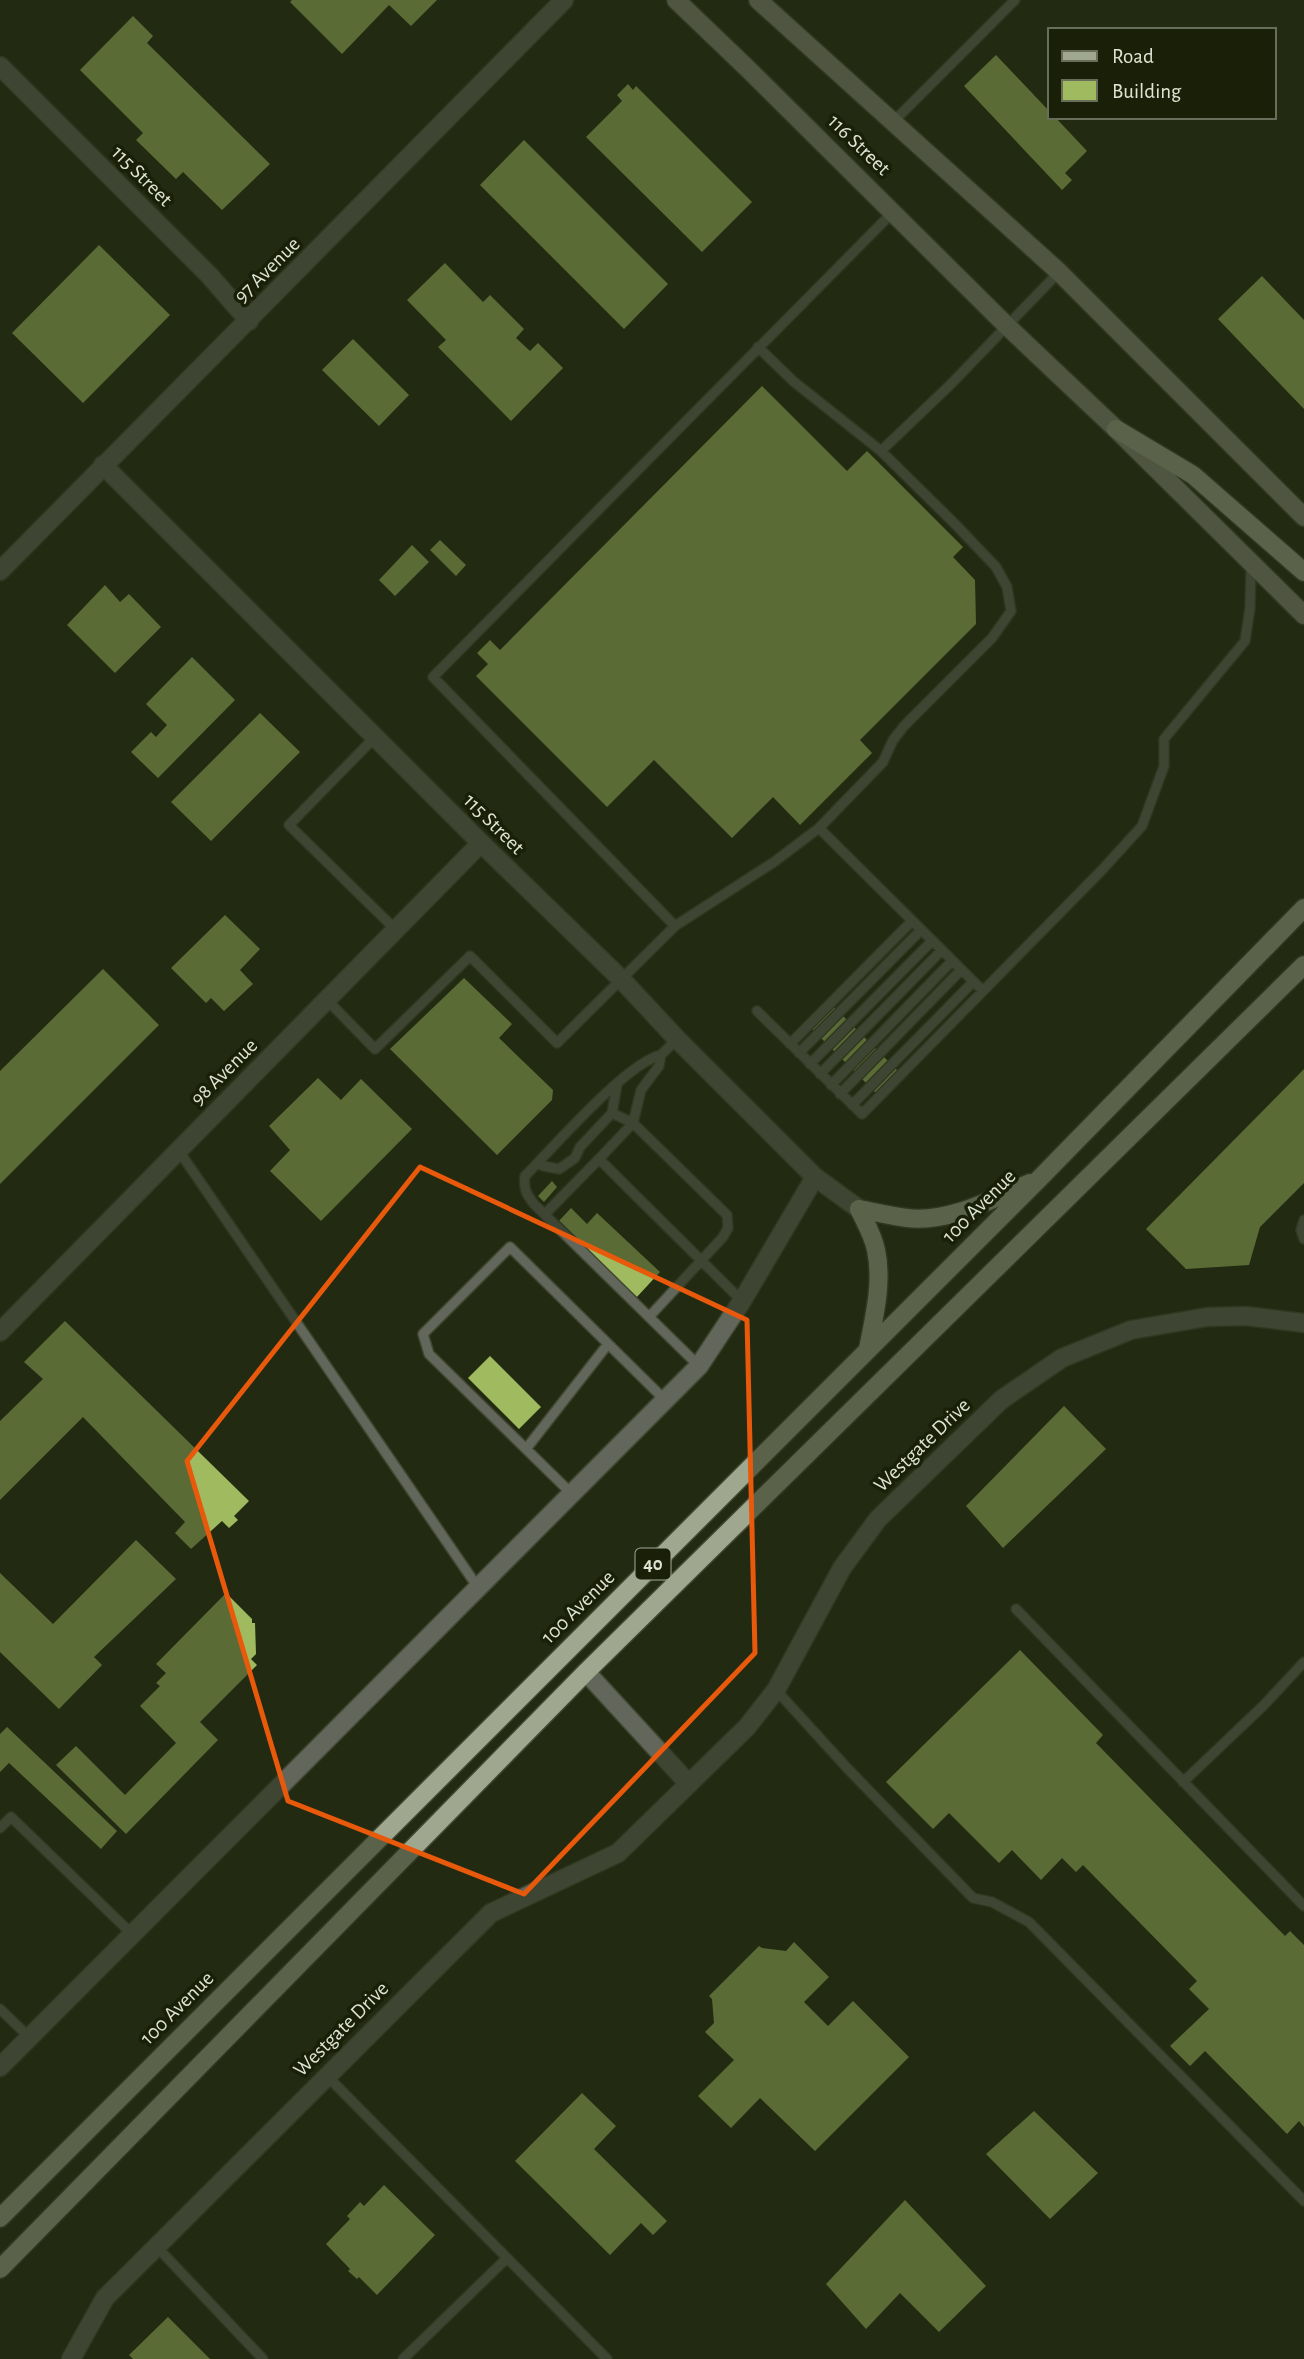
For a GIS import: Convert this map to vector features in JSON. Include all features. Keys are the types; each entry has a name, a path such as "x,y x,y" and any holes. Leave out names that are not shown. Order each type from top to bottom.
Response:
{"main road":[{"name":"116 Street","path":"676,0 1304,615"},
{"name":"116 Street","path":"758,0 1059,272 1304,517"},
{"path":"1116,429 1193,475 1304,572"},
{"name":"100 Avenue","path":"0,2218 1039,1179 1304,908"},
{"name":"40","path":"0,2269 586,1672 1304,965"},
{"path":"1282,987 1304,972"},
{"path":"859,1209 909,1219 937,1217 968,1210 1039,1179"},
{"path":"859,1209 876,1251 879,1275 868,1349"}],"street":[{"name":"97 Avenue","path":"0,571 564,0"},
{"name":"115 Street","path":"0,66 209,275 249,321"},
{"name":"115 Street","path":"103,465 622,980 815,1177 859,1209"},
{"name":"98 Avenue","path":"0,1332 481,843"},
{"path":"0,2067 699,1366 742,1300 815,1177"},
{"name":"Westgate Drive","path":"71,2359 105,2298 491,1913 618,1853 747,1727 776,1690 842,1569 878,1520 1001,1400 1062,1358 1131,1330 1207,1317 1246,1316 1304,1323"},
{"path":"586,1672 689,1784"}],"lane":[{"path":"894,121 1015,0"},
{"path":"675,926 433,677 894,211"},
{"path":"881,451 1059,272"},
{"path":"327,1000 375,1049 470,956 557,1043 675,926 774,862 819,828 883,762 892,740 992,638 1011,611 1007,587 996,567 881,451 793,381 758,347"},
{"path":"757,1011 862,1114 1109,863 1142,826 1164,766 1164,739 1245,641 1250,608 1251,565"},
{"path":"375,737 289,825 396,930"},
{"path":"819,828 982,991"},
{"path":"790,1044 912,921"},
{"path":"800,1053 921,930"},
{"path":"810,1064 932,941"},
{"path":"820,1074 942,951"},
{"path":"831,1084 952,961"},
{"path":"840,1094 961,970"},
{"path":"852,1105 973,982"},
{"path":"677,1039 661,1055 650,1058 617,1083 525,1176 523,1185 526,1193 545,1214 699,1366"},
{"path":"545,1214 633,1123 641,1090 659,1066 661,1055"},
{"path":"539,1162 551,1169 559,1169 575,1158 580,1147 612,1112 617,1083"},
{"path":"612,1112 633,1123 727,1215 728,1228 649,1317"},
{"path":"179,1151 479,1589"},
{"path":"599,1159 742,1300"},
{"path":"1304,1220 1301,1230 1304,1239"},
{"path":"572,1494 429,1354 423,1334 510,1247 666,1400"},
{"path":"526,1449 608,1344"},
{"path":"1016,1609 1304,1906"},
{"path":"1182,1782 1264,1705 1304,1662"},
{"path":"776,1690 972,1898 992,1902 1029,1922 1304,2202"},
{"path":"0,1828 11,1816 132,1935"},
{"path":"0,2009 30,2038"},
{"path":"326,2075 607,2359"},
{"path":"156,2246 263,2359"},
{"path":"403,2359 507,2258"}],"highlighted area":[{"path":"420,1167 747,1320 755,1653 524,1894 288,1801 187,1461"}],"building":[{"path":"437,0 411,26 389,5 342,54 290,2"},
{"path":"133,16 153,36 147,43 270,164 222,210 183,172 176,179 136,140 143,133 80,70"},
{"path":"996,55 1048,110 1048,119 1057,119 1087,151 1065,173 1072,180 1062,190 964,86"},
{"path":"628,84 633,90 636,86 752,202 702,252 586,137 622,101 617,95"},
{"path":"524,140 668,284 624,329 480,185"},
{"path":"99,245 170,315 83,403 12,333"},
{"path":"445,263 483,302 490,295 524,329 516,338 530,351 538,343 563,368 511,421 438,347 446,340 407,300"},
{"path":"1262,276 1304,320 1304,409 1218,319"},
{"path":"353,339 409,395 379,426 322,370"},
{"path":"762,386 847,471 867,451 963,547 953,557 975,580 976,624 860,740 872,753 800,825 773,797 732,838 654,760 607,807 476,676 488,664 477,653 490,640 500,650"},
{"path":"440,540 466,565 456,576 430,550"},
{"path":"412,545 429,562 395,596 379,580"},
{"path":"105,585 120,602 129,594 161,627 115,673 67,625"},
{"path":"192,657 235,700 158,778 131,752 151,732 156,737 167,725 146,704"},
{"path":"260,713 300,752 211,841 171,802"},
{"path":"225,915 260,949 240,970 253,984 224,1011 211,998 206,1003 171,968"},
{"path":"103,969 159,1025 0,1184 0,1071"},
{"path":"464,978 512,1024 499,1038 553,1090 552,1100 497,1155 390,1049"},
{"path":"827,1000 905,1078 883,1100 805,1022"},
{"path":"1304,1069 1304,1183 1260,1227 1249,1265 1186,1269 1146,1229"},
{"path":"318,1078 341,1100 361,1079 412,1129 321,1221 270,1171 290,1150 269,1126"},
{"path":"552,1181 557,1187 544,1202 538,1196"},
{"path":"571,1208 587,1224 597,1213 660,1272 636,1298 557,1223"},
{"path":"65,1321 249,1501 234,1516 238,1520 229,1528 222,1521 191,1549 175,1533 185,1522 83,1417 0,1500 0,1421 43,1379 24,1362"},
{"path":"490,1356 541,1407 519,1429 468,1378"},
{"path":"1064,1406 1106,1449 1003,1548 966,1506"},
{"path":"136,1540 176,1579 94,1657 102,1665 59,1709 0,1652 0,1573 53,1624"},
{"path":"226,1593 252,1619 252,1623 255,1623 256,1654 251,1659 257,1665 200,1722 218,1740 126,1834 56,1765 76,1746 125,1795 176,1743 140,1706 160,1686 156,1683 166,1673 156,1664"},
{"path":"1020,1650 1103,1735 1096,1743 1285,1936 1290,1931 1304,1945 1304,2127 1299,2121 1287,2134 1205,2051 1190,2066 1170,2046 1209,2009 1189,1989 1197,1981 1083,1865 1076,1872 1062,1858 1041,1880 1012,1850 999,1863 949,1813 933,1829 886,1782"},
{"path":"7,1727 117,1831 101,1849 9,1763 0,1772 0,1734"},
{"path":"794,1942 829,1977 804,2002 828,2026 853,2001 909,2057 815,2151 760,2098 731,2128 698,2096 734,2060 705,2032 714,2023 712,1999 709,1996 759,1946 786,1951"},
{"path":"582,2093 616,2126 594,2149 667,2221 653,2235 641,2223 610,2255 515,2161"},
{"path":"1034,2111 1098,2173 1050,2219 986,2154"},
{"path":"384,2185 435,2235 377,2295 359,2277 357,2279 348,2271 350,2269 326,2244 350,2219 347,2216 360,2202 364,2206"},
{"path":"905,2200 986,2286 939,2332 900,2293 866,2329 826,2284"},
{"path":"168,2317 210,2359 133,2359 129,2355"}]}
